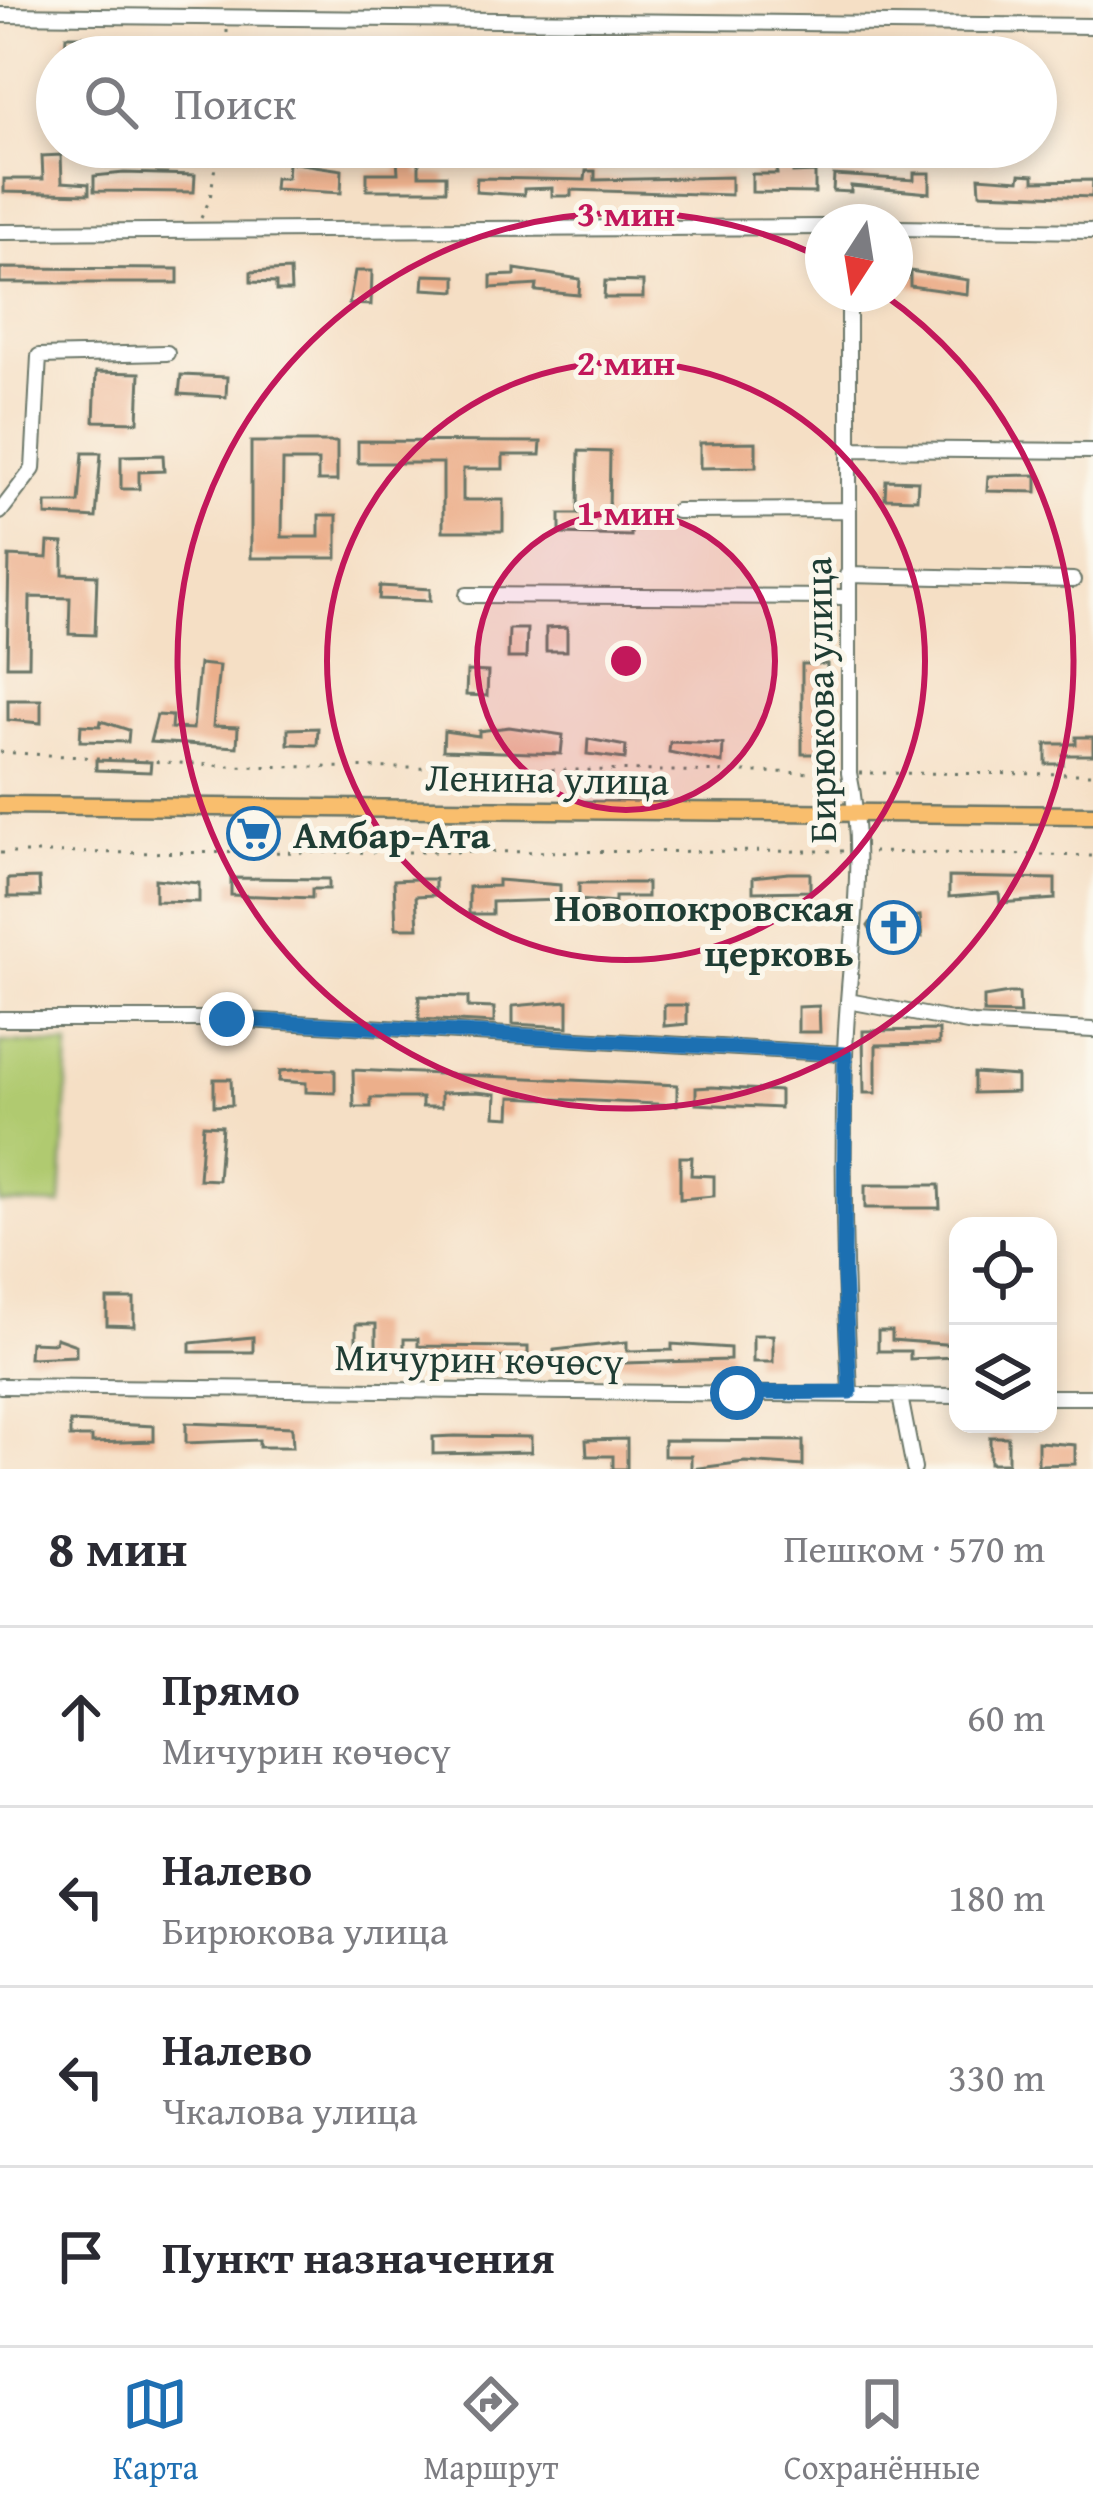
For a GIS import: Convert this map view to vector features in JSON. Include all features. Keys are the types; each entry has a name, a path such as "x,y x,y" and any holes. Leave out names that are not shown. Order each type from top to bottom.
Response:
{"main road":[{"name":"Ленина улица","path":"0,805 1093,815"}],"street":[{"path":"0,15 1093,26"},
{"path":"0,232 805,227"},
{"path":"913,228 1093,230"},
{"name":"Бирюкова улица","path":"849,312 849,772 858,815 845,1054 844,1275 850,1392"},
{"path":"0,512 33,469 39,356 166,353"},
{"path":"850,449 1093,451"},
{"path":"676,511 849,510"},
{"path":"848,574 1073,580"},
{"path":"466,595 847,598"},
{"path":"848,1001 973,1024 1093,1030"},
{"path":"0,1019 227,1019 845,1054"},
{"name":"Мичурин көчөсү","path":"0,1386 949,1396"},
{"path":"900,1396 914,1469"},
{"path":"1057,1397 1093,1397"}],"path":[{"path":"227,36 228,17"},
{"path":"195,231 211,200 215,168"},
{"path":"0,752 274,767 1093,774"},
{"path":"0,853 1093,856"}],"green space":[{"path":"0,1042 69,1045 61,1205 0,1203"}],"building":[{"path":"43,168 61,168 62,182 89,184 89,194 4,192 4,179 43,179"},
{"path":"288,168 342,170 341,193 274,189 275,178 287,178"},
{"path":"398,168 419,168 419,175 446,175 446,190 367,190 367,173 398,173"},
{"path":"776,168 815,172 815,193 752,192 752,174 777,174"},
{"path":"586,171 595,171 595,180 731,177 731,195 571,190 571,196 552,196 552,188 524,189 524,195 476,192 477,178 585,180"},
{"path":"914,173 930,173 930,193 851,186 851,192 833,191 834,175 914,180"},
{"path":"1020,174 1034,175 1034,181 1093,180 1092,197 980,193 979,177 1019,180"},
{"path":"195,175 194,192 94,191 94,176"},
{"path":"0,268 178,269 178,283 0,283"},
{"path":"515,269 580,279 579,295 536,291 537,285 491,288 491,276 515,275"},
{"path":"290,270 291,291 276,291 276,283 251,282 251,272"},
{"path":"355,271 372,271 371,305 349,304"},
{"path":"913,271 968,280 967,294 913,286"},
{"path":"424,275 456,276 456,291 423,289"},
{"path":"605,281 643,282 643,298 604,298"},
{"path":"96,372 140,373 138,422 94,421"},
{"path":"181,375 227,377 226,397 179,394"},
{"path":"358,441 541,442 540,455 503,455 503,469 463,469 463,500 503,500 503,531 443,531 443,463 358,463"},
{"path":"251,442 337,442 337,481 318,481 318,461 283,461 282,537 319,537 319,515 337,515 337,558 251,558"},
{"path":"756,442 756,467 700,468 700,443"},
{"path":"579,451 610,452 609,515 631,515 631,536 560,534 560,514 578,514"},
{"path":"83,453 101,453 96,518 46,515 46,503 79,503"},
{"path":"163,455 164,471 139,472 139,489 121,489 121,456"},
{"path":"1037,475 1037,492 987,491 988,476"},
{"path":"886,480 918,481 917,499 885,498"},
{"path":"48,542 63,543 63,574 97,575 95,635 69,634 70,598 30,597 29,666 7,666 9,556 47,558"},
{"path":"380,586 430,589 430,601 379,599"},
{"path":"567,627 567,651 546,651 546,628"},
{"path":"509,629 527,629 526,658 508,658"},
{"path":"199,664 219,666 213,726 238,727 237,747 150,742 157,715 172,716 171,728 193,729"},
{"path":"802,664 827,664 827,754 802,754"},
{"path":"467,671 488,672 487,696 466,695"},
{"path":"8,700 41,700 41,723 8,720"},
{"path":"101,721 129,730 128,742 80,741 81,725 100,726"},
{"path":"509,727 563,735 561,754 443,750 444,731 479,736 479,731"},
{"path":"318,728 317,745 288,744 288,729"},
{"path":"1076,737 1093,737 1093,755 1063,755 1063,764 1046,764 1046,744 1076,744"},
{"path":"588,739 626,746 625,759 587,754"},
{"path":"670,742 723,744 722,763 669,752"},
{"path":"96,760 151,762 150,772 96,770"},
{"path":"810,873 810,891 753,892 753,877"},
{"path":"949,877 1055,879 1055,899 1000,903 999,893 949,897"},
{"path":"39,878 40,897 8,897 8,879"},
{"path":"231,878 329,879 329,889 312,889 312,898 231,895"},
{"path":"155,879 199,883 199,902 155,901"},
{"path":"435,879 435,895 416,896 418,928 396,928 394,880"},
{"path":"498,880 560,885 560,900 492,902 492,914 469,914 469,887 498,886"},
{"path":"579,883 647,883 647,897 615,897 615,903 579,900"},
{"name":"Новопокровская церковь","path":"891,912 892,919 920,916 922,937 892,939 894,945 880,947 868,926 877,913"},
{"path":"1019,993 1020,1014 984,1013 984,997"},
{"path":"419,996 468,997 468,1007 494,1008 494,1023 419,1019"},
{"path":"568,1001 568,1027 513,1024 513,1006"},
{"path":"664,1005 687,1005 687,1024 664,1026"},
{"path":"819,1006 820,1032 798,1032 798,1007"},
{"path":"939,1030 939,1044 876,1045 876,1093 864,1093 863,1031"},
{"path":"335,1070 335,1093 306,1092 306,1083 279,1081 280,1071"},
{"path":"353,1070 677,1085 677,1105 511,1097 510,1117 495,1116 496,1094 476,1092 441,1093 441,1107 422,1107 422,1098 371,1098 371,1107 354,1107"},
{"path":"974,1073 1017,1076 1017,1092 974,1093"},
{"path":"214,1079 231,1079 232,1105 214,1106"},
{"path":"696,1088 780,1091 780,1108 696,1104"},
{"path":"203,1125 222,1126 218,1180 199,1179"},
{"path":"680,1157 692,1157 691,1175 714,1176 714,1196 680,1199"},
{"path":"865,1185 939,1185 940,1208 865,1208"},
{"path":"107,1299 134,1299 134,1326 107,1325"},
{"path":"356,1324 376,1324 376,1360 356,1360"},
{"path":"878,1331 892,1331 892,1340 949,1344 949,1357 910,1359 910,1351 878,1351"},
{"path":"753,1335 773,1335 773,1362 753,1362"},
{"path":"253,1337 253,1352 190,1352 190,1343"},
{"path":"56,1338 76,1345 76,1356 29,1358 30,1342 55,1343"},
{"path":"404,1339 418,1339 418,1346 528,1347 528,1364 509,1364 509,1357 404,1363"},
{"path":"627,1342 627,1351 672,1350 672,1344 730,1348 730,1360 554,1365 554,1350"},
{"path":"70,1422 154,1426 154,1441 92,1443 92,1437 70,1437"},
{"path":"186,1423 292,1427 293,1447 259,1447 259,1440 186,1443"},
{"path":"433,1437 531,1437 531,1452 433,1454"},
{"path":"990,1437 1008,1437 1008,1463 990,1463"},
{"path":"627,1439 627,1469 613,1469 613,1456 587,1456 586,1440"},
{"path":"664,1440 803,1441 803,1466 745,1462 691,1469 691,1456 664,1456"},
{"path":"1038,1442 1075,1445 1075,1464 1038,1465"}],"place":[{"name":"Амбар-Ата","path":"254,833"},
{"name":"Новопокровская церковь","path":"893,928"}],"route":[{"path":"227,1019 267,1025 845,1054 844,1275 850,1392 737,1393"}]}
